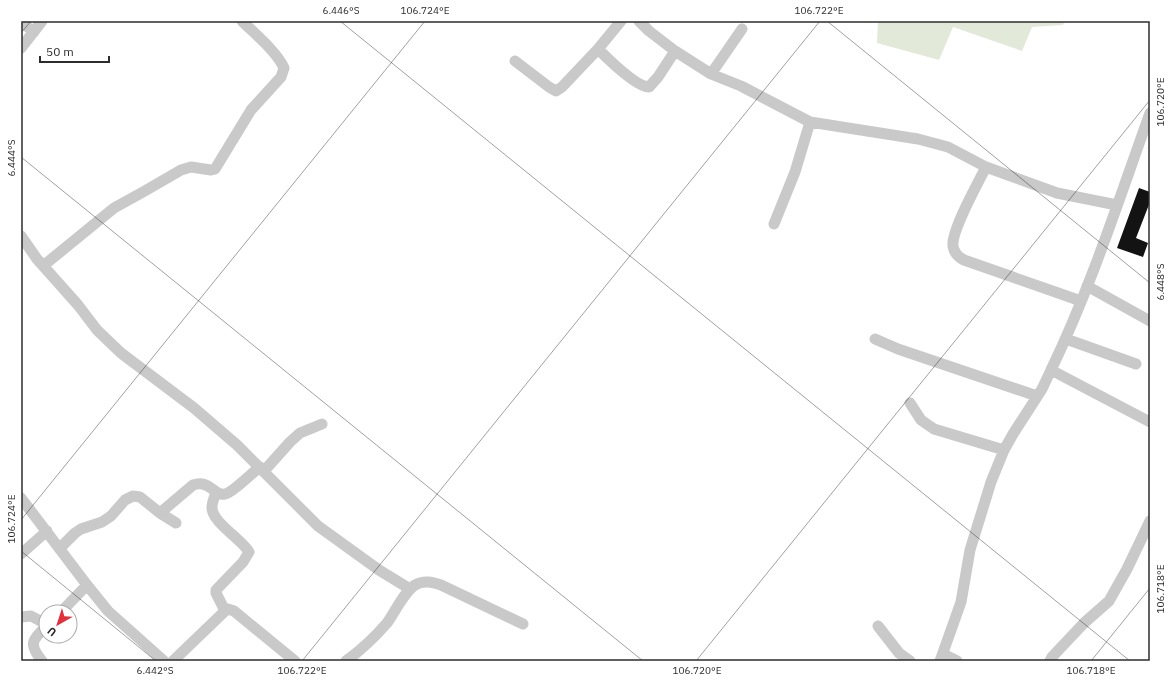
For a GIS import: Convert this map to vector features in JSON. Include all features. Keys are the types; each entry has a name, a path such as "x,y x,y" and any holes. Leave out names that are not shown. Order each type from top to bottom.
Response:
{"street":[{"path":"21,48 42,21"},
{"path":"43,266 114,208 181,170 191,167 211,170 215,169 251,110 282,77 284,68 282,61 276,54 242,21"},
{"path":"515,61 556,91 562,87 598,49 621,21"},
{"path":"639,21 649,31 675,51 711,74 741,86 810,122 918,138 948,147 986,167 1057,193 1117,205"},
{"path":"21,22 34,32"},
{"path":"711,74 742,29"},
{"path":"598,49 635,82 646,88 649,88 658,77 675,51"},
{"path":"957,661 941,657 961,602 972,542 991,482 1004,450 1023,417 1042,389 1066,339 1087,286 1150,113"},
{"path":"774,224 795,172 810,122"},
{"path":"986,167 957,228 953,244 954,251 964,260 1081,301"},
{"path":"21,236 43,266 78,305 97,330 121,353 194,408 237,445 318,526 379,570 410,589"},
{"path":"1087,286 1150,322"},
{"path":"875,339 898,349 1037,396"},
{"path":"1066,339 1136,364"},
{"path":"1051,370 1150,422"},
{"path":"910,403 921,420 934,429 1004,450"},
{"path":"160,513 193,485 202,484 211,487 222,495 227,494 262,469 300,433 322,424"},
{"path":"216,492 212,506 213,512 231,534 246,547 249,552 243,562 216,590 225,611"},
{"path":"60,548 81,529 102,522 111,516 125,500 133,496 140,497 160,513 176,523"},
{"path":"21,498 108,611 164,661"},
{"path":"1050,661 1084,623 1109,601 1127,570 1150,520"},
{"path":"21,554 47,531"},
{"path":"346,661 361,649 387,623 410,589 416,584 427,581 433,582 524,624"},
{"path":"69,604 87,585"},
{"path":"173,661 228,609 234,611 295,661"},
{"path":"21,617 31,616 38,620"},
{"path":"878,626 899,652 910,661"},
{"path":"38,635 33,646 34,651 42,661"}],"green space":[{"path":"878,21 1065,21 1063,25 1032,27 1022,51 953,27 939,60 877,43"}],"building":[{"path":"1139,188 1150,192 1150,202 1136,238 1148,243 1143,257 1117,248"}]}
